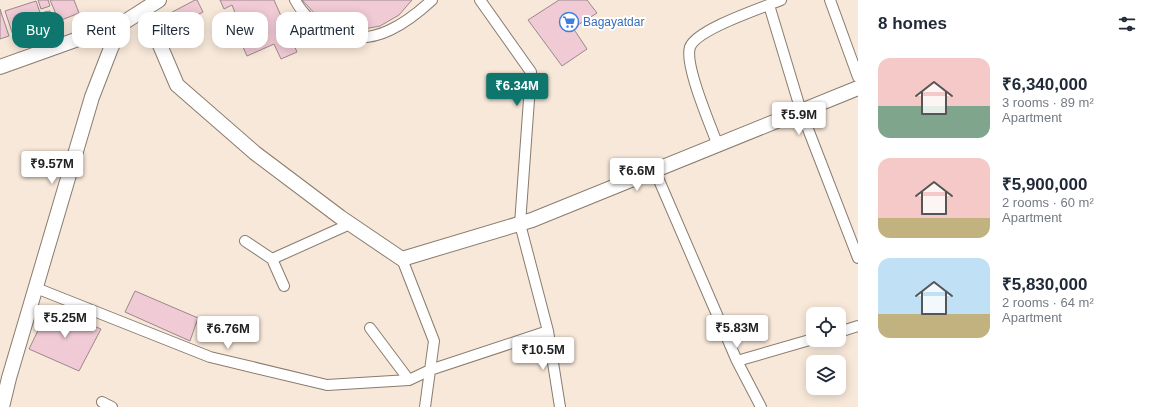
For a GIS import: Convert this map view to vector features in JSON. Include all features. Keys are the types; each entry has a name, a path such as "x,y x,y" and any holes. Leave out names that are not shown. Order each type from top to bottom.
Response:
{"street":[{"path":"130,19 159,0"},
{"path":"295,0 301,11 313,23 329,33 346,37 376,36 390,30 432,0"},
{"path":"480,0 530,72 520,224 548,331 560,407"},
{"path":"718,146 693,76 689,54 690,46 696,38 710,29 781,0"},
{"path":"830,0 858,77"},
{"path":"769,5 801,111 858,258"},
{"path":"145,10 177,85 255,153 350,224 402,259 434,341 425,407"},
{"path":"0,67 72,41"},
{"path":"2,407 92,97 110,48"},
{"path":"402,259 520,224 718,146 858,88"},
{"path":"655,171 737,361 761,407"},
{"path":"272,259 350,224"},
{"path":"245,241 272,259 284,286"},
{"path":"36,288 210,357 327,385 409,380 430,370 548,331"},
{"path":"846,330 858,326"},
{"path":"370,328 409,380"},
{"path":"737,361 806,341"},
{"path":"102,402 112,407"}],"building":[{"path":"38,0 48,0 50,6 41,9"},
{"path":"50,0 74,0 79,12 72,12 72,16 64,19 64,12 55,12"},
{"path":"197,0 203,12 172,12"},
{"path":"220,0 274,0 279,12 276,12 276,48 295,48 297,52 281,59 274,44 268,47 268,12 235,12 232,5 224,9"},
{"path":"302,0 412,0 399,15 380,26 368,28 368,12 313,12"},
{"path":"559,0 587,0 597,13 573,28 587,49 562,66 528,20"},
{"path":"36,1 40,12 12,12 12,32 5,11"},
{"path":"0,9 9,36 0,39"},
{"path":"243,48 265,48 247,56"},
{"path":"135,291 198,318 190,341 125,312"},
{"path":"49,308 101,329 79,371 29,349"}],"place":[{"name":"Bagayatdar","path":"569,22"}]}
